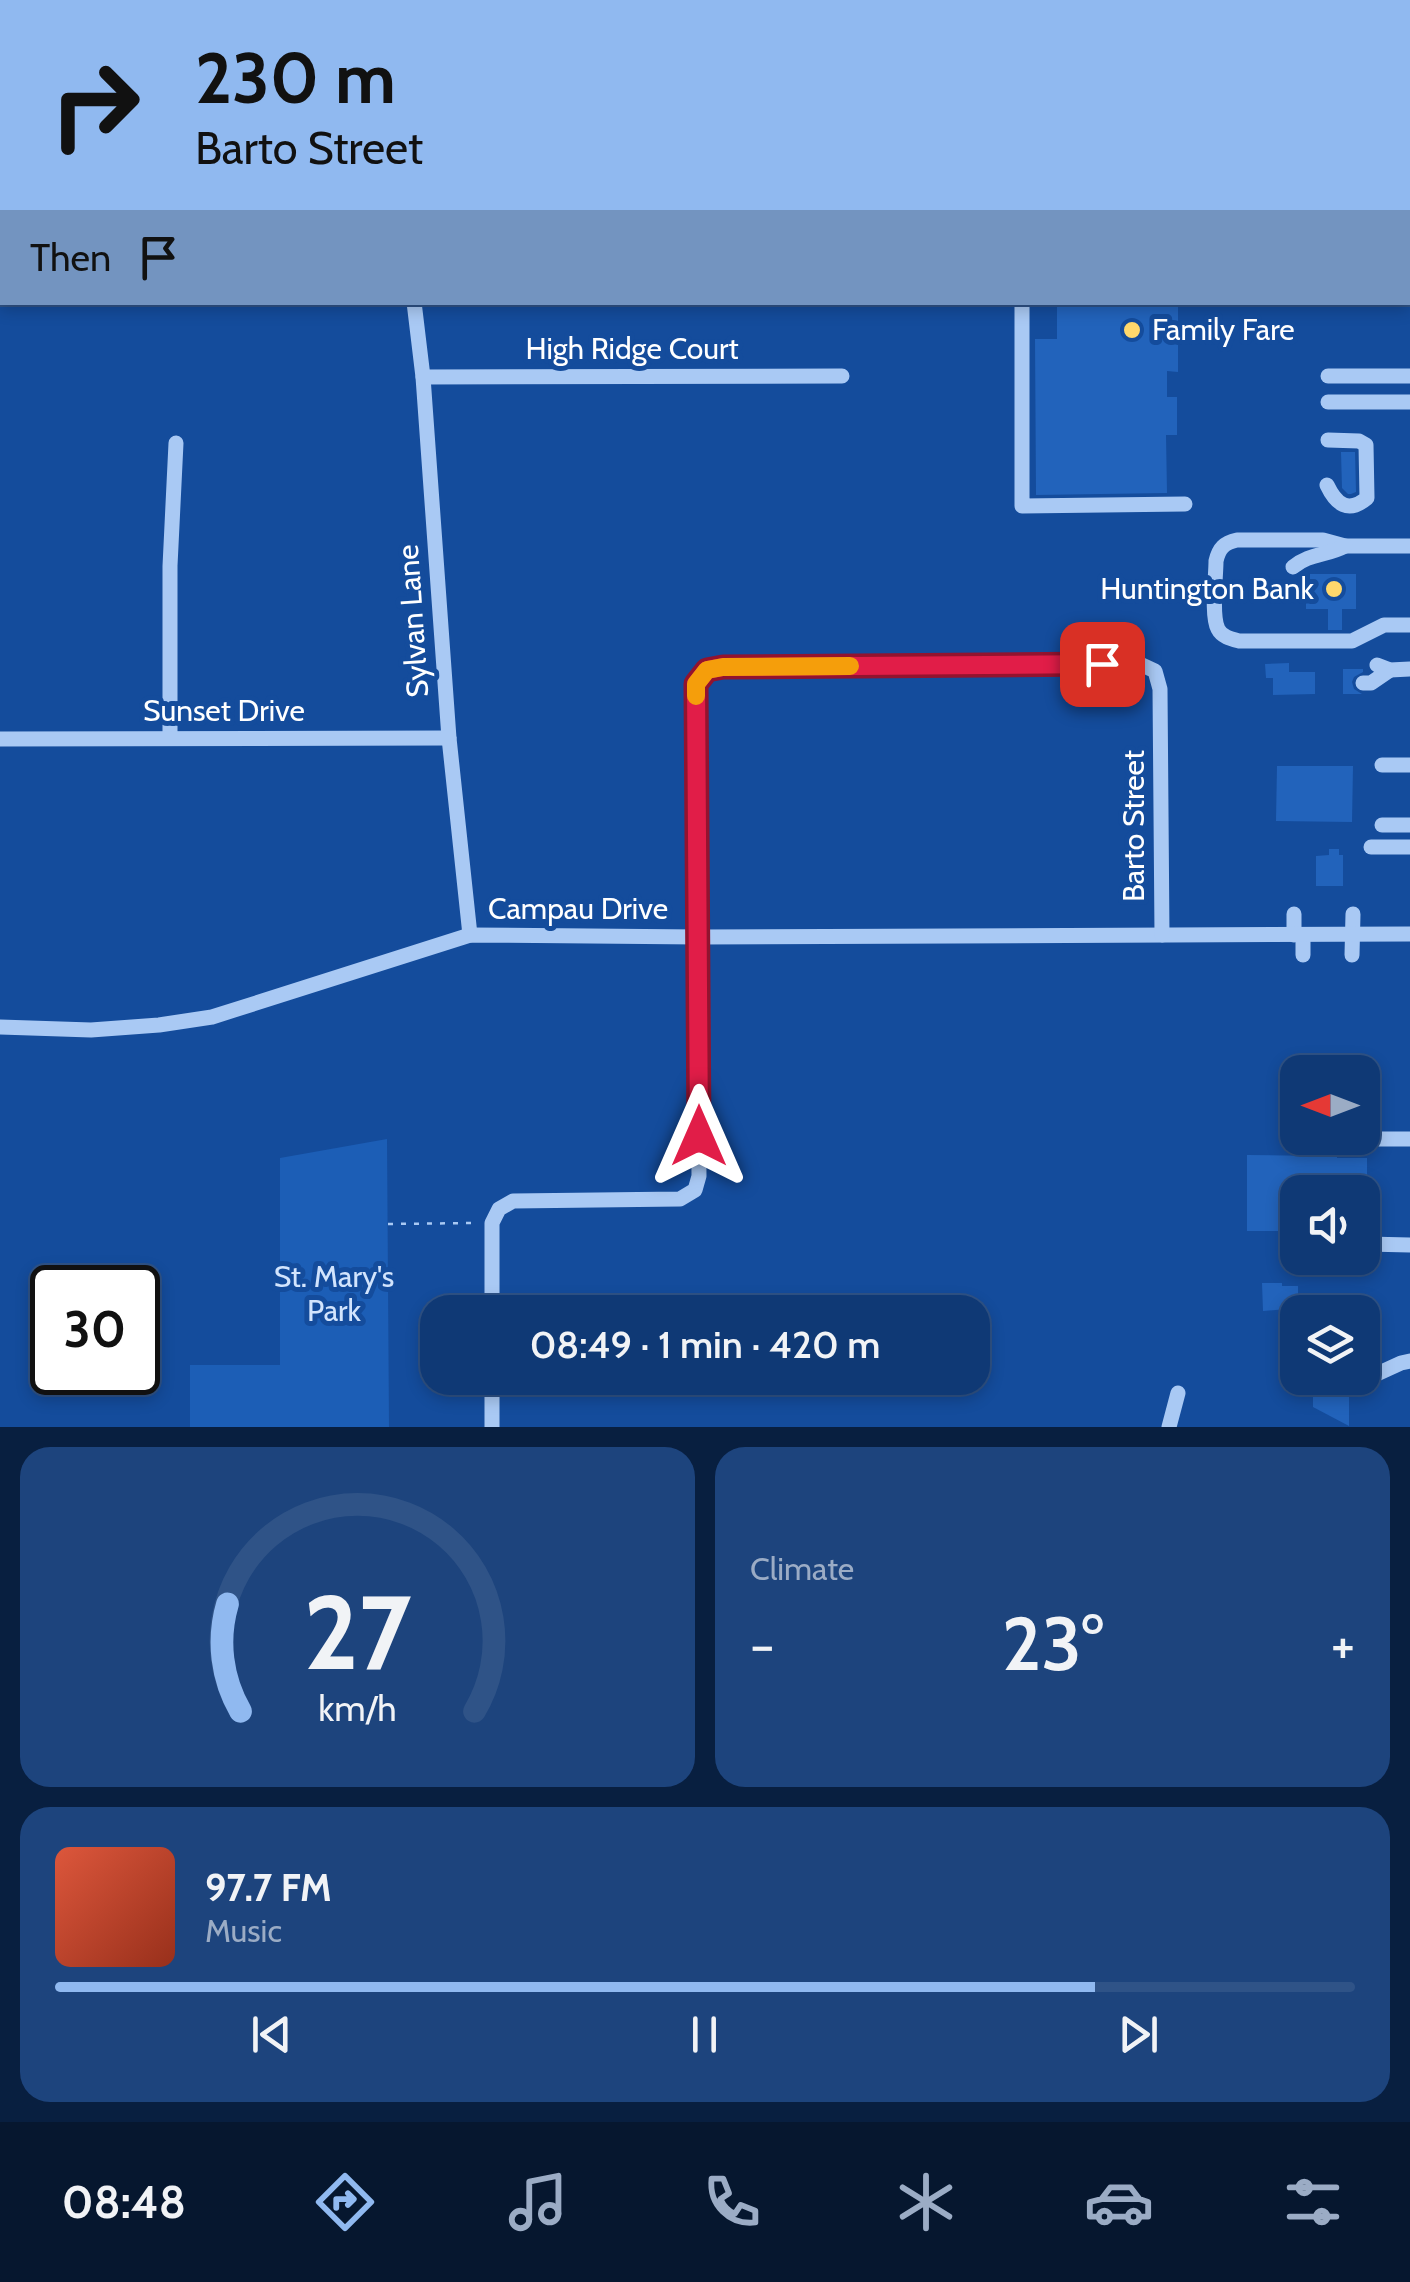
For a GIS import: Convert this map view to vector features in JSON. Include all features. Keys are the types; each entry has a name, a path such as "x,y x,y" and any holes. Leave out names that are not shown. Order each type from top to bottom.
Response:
{"street":[{"name":"Sylvan Lane","path":"414,305 423,377 448,738 470,935"},
{"path":"1022,305 1022,506 1185,504"},
{"name":"High Ridge Court","path":"423,377 842,376"},
{"path":"1328,376 1410,376"},
{"path":"1328,402 1410,402"},
{"path":"1327,484 1334,499 1344,506 1359,504 1367,498 1366,445 1328,440"},
{"path":"170,738 170,566 176,442"},
{"path":"1410,546 1237,540 1226,542 1216,561 1216,618 1218,630 1226,637 1239,641 1352,642 1384,625 1410,625"},
{"path":"1294,568 1304,558 1345,546"},
{"name":"Barto Street","path":"698,937 696,684 707,670 1140,664 1154,671 1160,689 1162,935"},
{"path":"1362,683 1372,683 1384,668 1410,670"},
{"name":"Sunset Drive","path":"0,739 448,738"},
{"path":"1382,766 1410,766"},
{"path":"1382,824 1410,824"},
{"path":"1372,847 1410,847"},
{"path":"1294,914 1304,956"},
{"path":"1352,956 1353,914"},
{"name":"Campau Drive","path":"0,1027 91,1030 212,1017 470,935 1410,934"},
{"path":"492,1295 492,1222 499,1209 513,1201 680,1198 695,1190 700,1176 698,937"},
{"path":"1380,1139 1410,1140"},
{"path":"1380,1244 1410,1245"},
{"path":"1380,1372 1410,1361"},
{"path":"1169,1427 1178,1393"},
{"path":"492,1395 492,1427"}],"path":[{"path":"388,1224 492,1222"}],"green space":[{"name":"St. Mary's Park","path":"387,1139 389,1427 190,1427 190,1365 280,1365 280,1158"}],"building":[{"path":"1057,305 1178,305 1178,372 1167,371 1167,397 1177,397 1177,435 1166,435 1167,493 1036,495 1035,339 1057,339"},
{"path":"1341,452 1355,452 1356,492 1351,494 1342,488"},
{"path":"1310,574 1356,574 1356,609 1342,609 1342,630 1328,630 1328,609 1306,609 1306,590 1301,590 1301,579 1310,579"},
{"path":"1289,663 1289,672 1315,672 1315,694 1273,695 1273,678 1266,678 1265,664"},
{"path":"1343,669 1363,669 1352,682 1362,694 1343,694"},
{"path":"1277,766 1353,766 1352,822 1276,821"},
{"path":"1329,849 1339,849 1339,855 1343,855 1343,886 1316,886 1316,856 1329,855"},
{"path":"1247,1155 1367,1158 1367,1175 1280,1175 1280,1231 1247,1231"},
{"path":"1262,1283 1298,1286 1298,1295 1280,1295 1280,1310 1263,1311"},
{"path":"1313,1395 1349,1395 1349,1426 1313,1407"}],"slow traffic":[{"path":"696,696 696,684 707,670 850,666"}],"place":[{"name":"Family Fare","path":"1132,330"},
{"name":"Huntington Bank","path":"1334,589"}],"route":[{"path":"699,1136 696,684 707,670 1102,664"}]}
